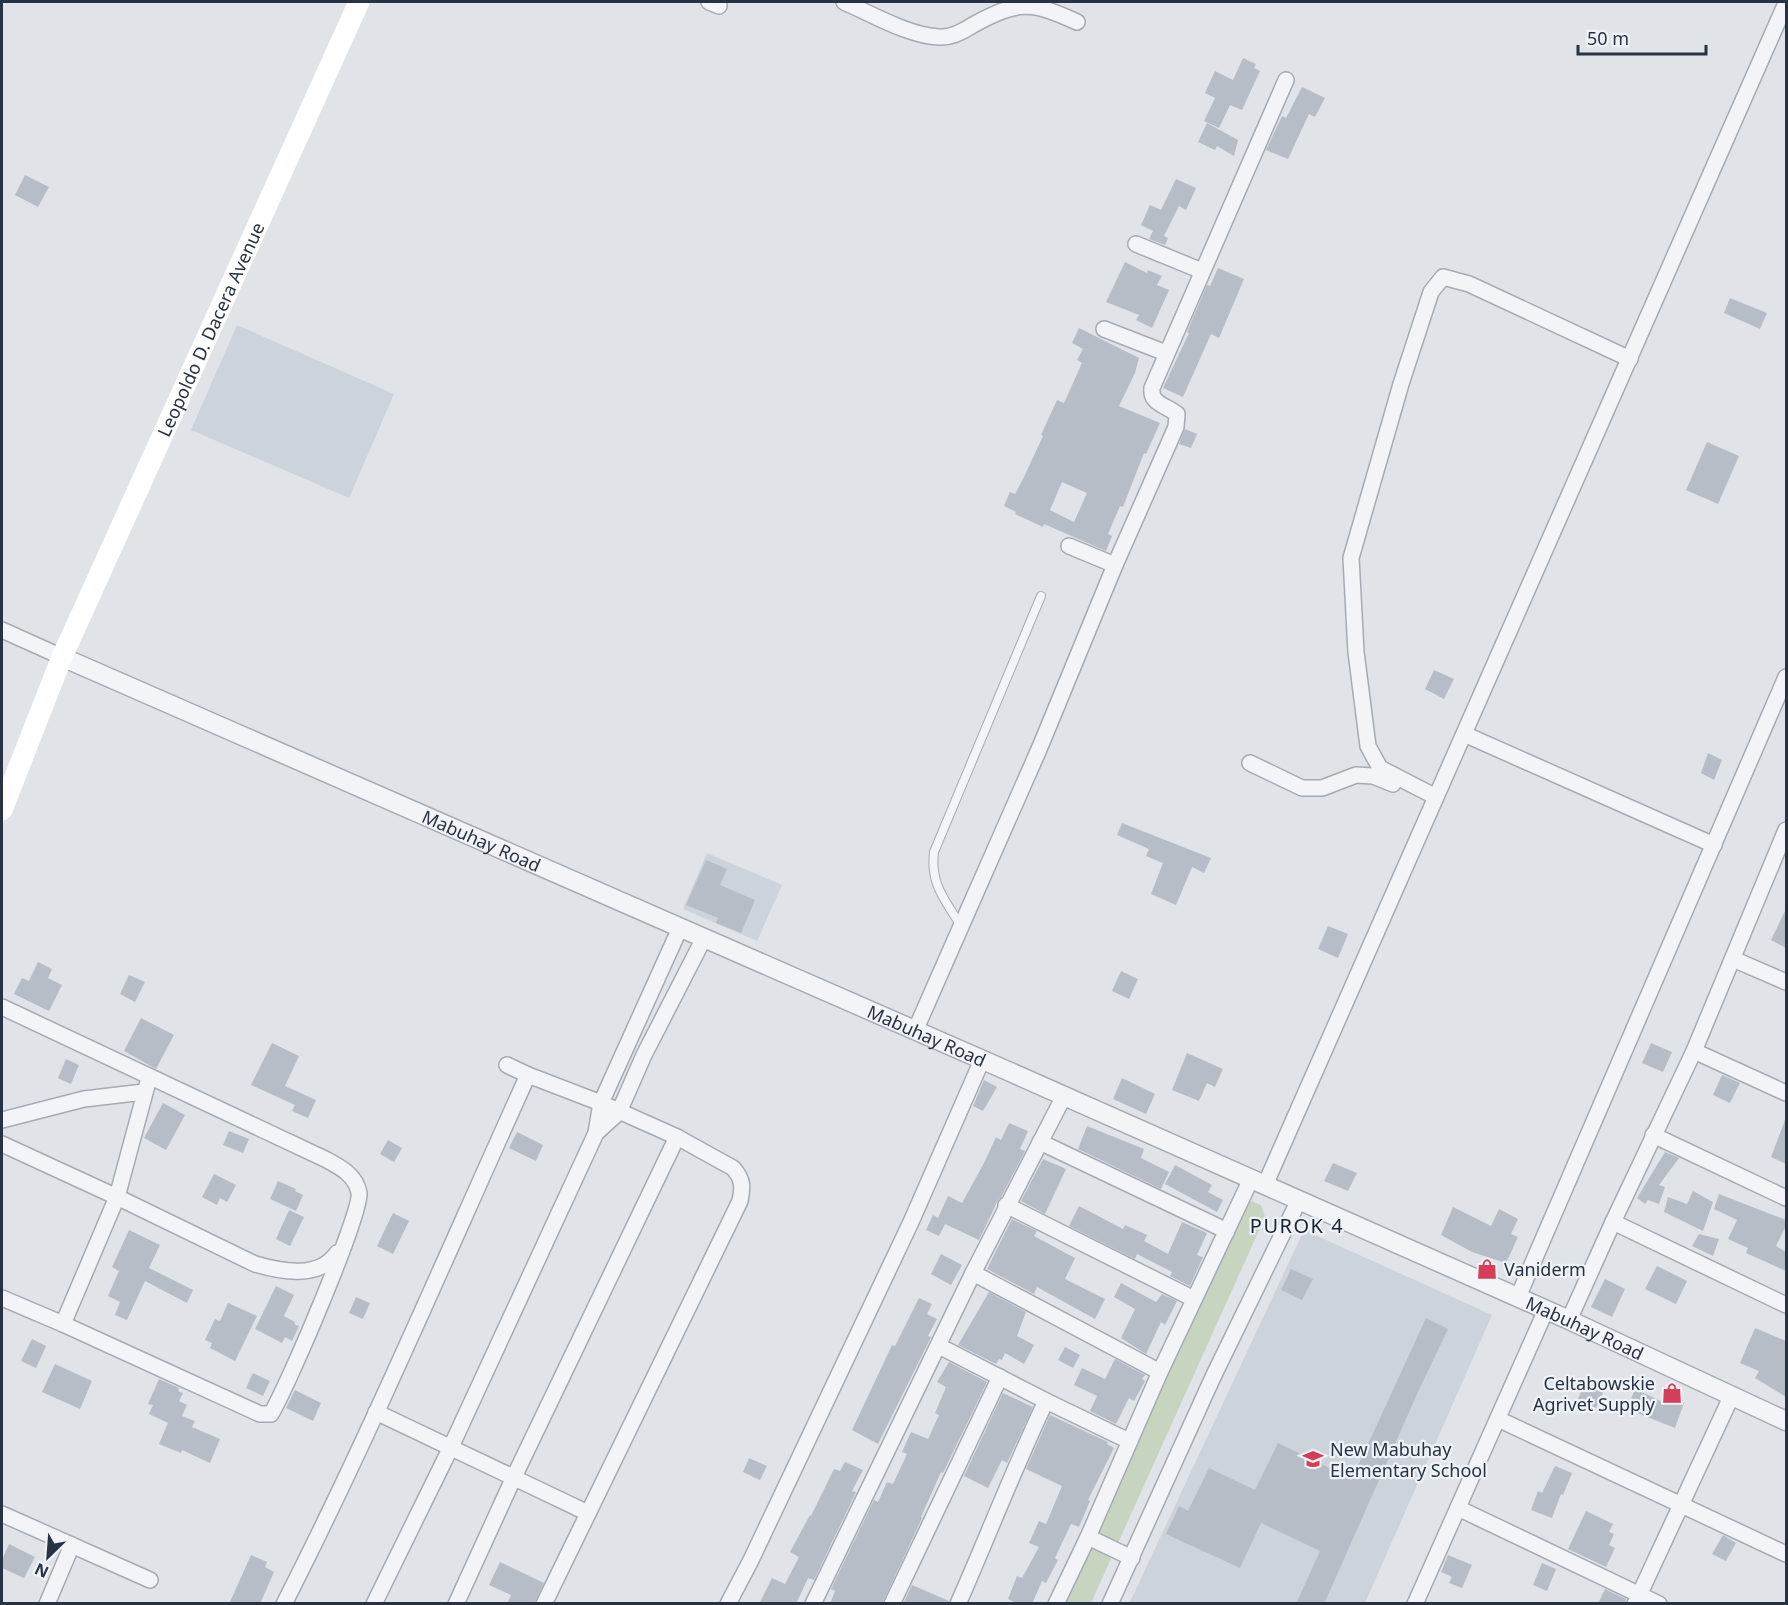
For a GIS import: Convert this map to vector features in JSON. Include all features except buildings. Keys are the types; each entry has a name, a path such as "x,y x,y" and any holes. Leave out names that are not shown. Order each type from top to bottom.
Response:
{"main road":[{"name":"Leopoldo D. Dacera Avenue","path":"2,810 62,657 359,2"}],"street":[{"path":"844,2 923,36 942,38 963,31 988,17 1027,4 1048,9 1077,22"},
{"path":"1056,1604 1194,1299 1227,1231 1258,1182 1435,800 1786,3"},
{"path":"915,1031 1041,747 1115,565 1176,427 1176,414 1154,400 1151,394 1152,388 1286,80"},
{"path":"1136,244 1202,271"},
{"path":"1435,800 1380,768 1368,746 1356,652 1351,558 1401,384 1431,292 1443,277 1469,284 1630,359"},
{"path":"1104,329 1166,353"},
{"path":"1069,546 1115,565"},
{"path":"2,630 62,657"},
{"name":"Mabuhay Road","path":"62,657 1518,1297 1786,1421"},
{"path":"1518,1297 1786,677"},
{"path":"1464,734 1714,845"},
{"path":"1250,763 1302,788 1322,788 1356,775 1373,776 1435,800"},
{"path":"1569,1320 1694,1051 1786,830"},
{"path":"374,1604 450,1449 596,1133 601,1103 680,928"},
{"path":"596,1133 619,1112 644,1055 704,938"},
{"path":"1733,959 1786,982"},
{"path":"2,1007 147,1085 325,1159 348,1172 356,1184 359,1202 326,1291 271,1414 260,1414 2,1298"},
{"path":"626,1046 644,1055"},
{"path":"1694,1051 1786,1093"},
{"path":"728,1604 751,1560 910,1222 982,1060"},
{"path":"507,1065 677,1137 733,1168 740,1175 742,1190 740,1201 544,1604"},
{"path":"284,1604 376,1412 528,1075"},
{"path":"2,1120 147,1085"},
{"path":"63,1324 117,1197 147,1085"},
{"path":"813,1604 1006,1205 1064,1096"},
{"path":"1653,1135 1786,1198"},
{"path":"456,1604 514,1477 677,1137"},
{"path":"1040,1142 1227,1231"},
{"path":"2,1144 255,1264 274,1269 299,1271 315,1269 333,1259 343,1245"},
{"path":"1110,1604 1213,1377 1299,1200"},
{"path":"1006,1205 1194,1299"},
{"path":"1613,1222 1786,1305"},
{"path":"973,1273 1160,1372"},
{"path":"1421,1602 1458,1508 1546,1310"},
{"path":"939,1346 1129,1441"},
{"path":"892,1604 1000,1377"},
{"path":"1637,1599 1732,1395"},
{"path":"958,1604 1015,1466 1046,1401"},
{"path":"376,1412 588,1513"},
{"path":"1498,1419 1786,1554"},
{"path":"1458,1508 1637,1599 1659,1604"},
{"path":"2,1514 150,1580"},
{"path":"1088,1537 1132,1557"},
{"path":"47,1604 72,1545"}],"lane":[{"path":"962,926 934,879 934,852 1041,596"}],"shaded area":[{"path":"237,325 394,394 349,498 191,430"},
{"path":"707,853 782,885 757,941 683,909"},
{"name":"New Mabuhay Elementary School","path":"1304,1230 1492,1315 1365,1603 1129,1604"}],"green space":[{"path":"1251,1201 1261,1205 1265,1217 1091,1603 1065,1604 1242,1209"}],"place":[{"name":"Vaniderm","path":"1487,1269"},
{"name":"Celtabowskie Agrivet Supply","path":"1672,1393"},
{"name":"New Mabuhay Elementary School","path":"1313,1459"}],"district":[{"name":"PUROK 4","path":"1297,1225"}]}
